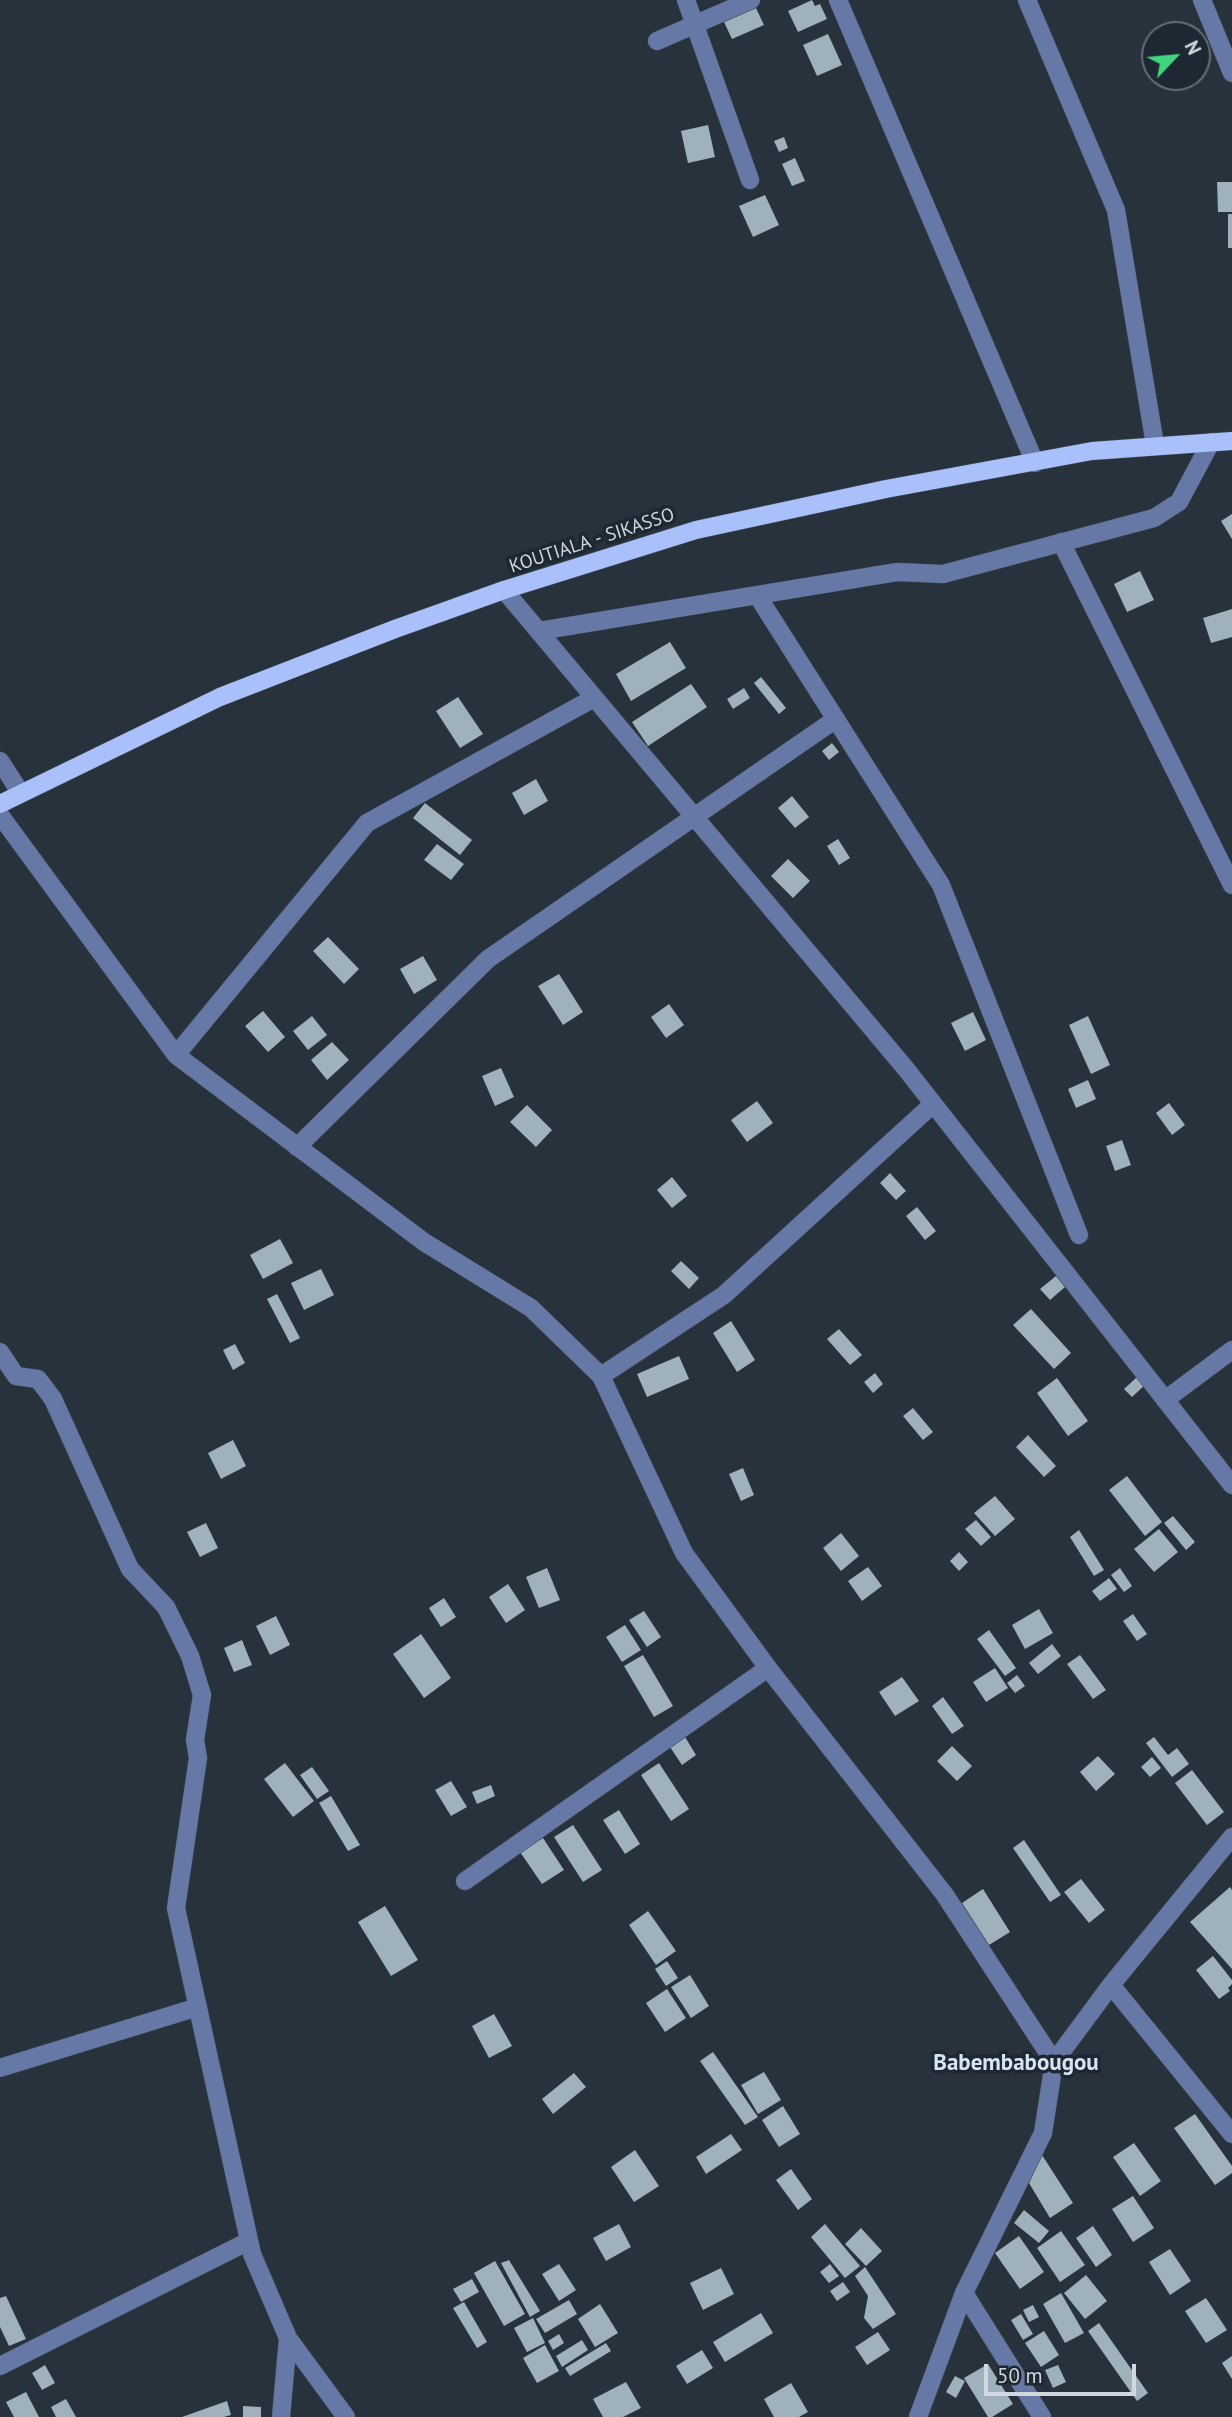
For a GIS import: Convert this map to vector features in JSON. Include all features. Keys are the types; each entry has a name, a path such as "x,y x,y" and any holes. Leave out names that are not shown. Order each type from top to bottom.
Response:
{"main road":[{"name":"KOUTIALA - SIKASSO","path":"0,804 220,697 395,629 505,590 696,530 886,489 1092,451 1232,441"}],"street":[{"path":"685,0 750,180"},
{"path":"657,41 751,0"},
{"path":"838,0 1035,463"},
{"path":"1027,0 1116,209 1155,445"},
{"path":"1202,0 1232,74"},
{"path":"538,631 897,572 943,574 1154,518 1179,502 1211,442"},
{"path":"1061,542 1232,885"},
{"path":"505,590 933,1104 1232,1485"},
{"path":"757,595 942,885 1079,1235"},
{"path":"176,1055 368,823 594,698"},
{"path":"297,1147 488,959 836,719"},
{"path":"0,761 20,792"},
{"path":"0,815 176,1055 424,1242 531,1308 601,1376 684,1553 768,1668 945,1895 1054,2062"},
{"path":"601,1376 724,1295 933,1104"},
{"path":"1165,1400 1232,1350"},
{"path":"0,1352 16,1376 38,1379 53,1399 130,1569 166,1608 190,1656 202,1695 195,1740 198,1758 176,1908 252,2254 288,2338 346,2417"},
{"path":"465,1881 768,1668"},
{"path":"918,2417 964,2293 1043,2133 1054,2062 1111,1985 1232,1837"},
{"path":"1111,1985 1232,2134"},
{"path":"0,2068 198,2007"},
{"path":"0,2367 249,2241"},
{"path":"964,2293 1042,2417"},
{"path":"281,2417 288,2338"}],"building":[{"path":"812,0 815,6 820,4 827,19 798,32 788,11"},
{"path":"756,8 764,25 732,39 724,22"},
{"path":"828,34 842,65 817,76 803,45"},
{"path":"708,125 715,157 688,163 681,131"},
{"path":"784,137 788,148 779,152 774,141"},
{"path":"795,158 805,181 792,186 782,164"},
{"path":"1217,182 1232,182 1232,212 1218,212"},
{"path":"765,195 779,225 753,237 739,206"},
{"path":"1228,214 1232,214 1232,248 1228,248"},
{"path":"1232,514 1232,539 1221,521"},
{"path":"1140,571 1154,600 1127,612 1114,584"},
{"path":"1232,609 1232,637 1211,643 1203,618"},
{"path":"670,642 686,668 631,701 616,674"},
{"path":"761,677 786,708 779,714 754,683"},
{"path":"691,684 707,707 648,746 632,722"},
{"path":"744,688 750,698 733,709 727,699"},
{"path":"458,697 483,734 460,748 436,711"},
{"path":"832,743 839,752 829,760 822,751"},
{"path":"536,779 548,801 524,815 512,793"},
{"path":"792,796 809,817 795,828 778,808"},
{"path":"425,803 472,840 460,855 413,818"},
{"path":"838,839 850,858 839,865 827,846"},
{"path":"437,844 464,864 451,880 424,860"},
{"path":"788,859 810,881 793,898 771,876"},
{"path":"328,937 359,969 344,984 313,951"},
{"path":"423,956 437,980 414,994 400,969"},
{"path":"559,974 583,1012 563,1025 538,986"},
{"path":"669,1004 684,1025 666,1038 651,1017"},
{"path":"263,1011 285,1037 268,1052 245,1026"},
{"path":"973,1012 986,1040 965,1051 951,1023"},
{"path":"312,1016 327,1035 308,1050 293,1031"},
{"path":"1088,1016 1110,1065 1091,1074 1069,1025"},
{"path":"332,1042 349,1060 327,1080 311,1060"},
{"path":"501,1068 514,1097 495,1106 482,1076"},
{"path":"1088,1080 1096,1099 1076,1108 1068,1089"},
{"path":"757,1101 773,1123 747,1142 731,1120"},
{"path":"1169,1103 1185,1125 1172,1135 1156,1113"},
{"path":"527,1105 552,1130 536,1147 510,1122"},
{"path":"1122,1140 1131,1165 1115,1171 1106,1146"},
{"path":"890,1173 906,1191 896,1200 880,1183"},
{"path":"672,1177 687,1196 672,1208 657,1190"},
{"path":"917,1207 936,1231 925,1240 906,1216"},
{"path":"280,1239 293,1263 263,1279 250,1255"},
{"path":"681,1261 699,1278 689,1289 671,1271"},
{"path":"321,1269 334,1295 304,1310 291,1283"},
{"path":"1056,1276 1065,1287 1050,1300 1040,1289"},
{"path":"277,1294 300,1338 290,1343 267,1299"},
{"path":"1031,1309 1071,1353 1054,1369 1013,1325"},
{"path":"731,1321 755,1360 737,1372 713,1333"},
{"path":"839,1329 862,1355 850,1365 827,1339"},
{"path":"235,1344 245,1363 233,1370 223,1350"},
{"path":"679,1356 689,1379 647,1397 637,1374"},
{"path":"875,1373 883,1384 873,1393 864,1382"},
{"path":"1137,1377 1145,1385 1132,1397 1124,1389"},
{"path":"1057,1378 1088,1421 1068,1436 1037,1393"},
{"path":"913,1408 933,1432 923,1440 903,1416"},
{"path":"1028,1435 1056,1466 1044,1477 1016,1447"},
{"path":"233,1440 246,1466 221,1479 208,1453"},
{"path":"743,1468 754,1495 741,1501 729,1474"},
{"path":"1127,1476 1162,1522 1145,1536 1109,1490"},
{"path":"995,1496 1015,1519 995,1536 974,1513"},
{"path":"1173,1516 1195,1542 1186,1550 1164,1523"},
{"path":"976,1520 991,1537 981,1546 965,1529"},
{"path":"206,1523 218,1548 200,1557 187,1532"},
{"path":"1159,1529 1178,1552 1154,1572 1134,1549"},
{"path":"1079,1530 1104,1570 1094,1576 1070,1537"},
{"path":"841,1533 859,1556 841,1571 823,1548"},
{"path":"959,1552 968,1562 959,1571 950,1561"},
{"path":"868,1567 882,1586 862,1601 848,1581"},
{"path":"547,1568 560,1600 539,1608 526,1577"},
{"path":"1120,1568 1132,1586 1124,1592 1111,1575"},
{"path":"1109,1578 1117,1589 1100,1601 1092,1591"},
{"path":"508,1584 525,1610 506,1623 489,1597"},
{"path":"444,1598 456,1617 441,1627 429,1608"},
{"path":"1039,1609 1053,1633 1025,1649 1012,1625"},
{"path":"644,1611 661,1637 647,1647 629,1620"},
{"path":"1133,1614 1147,1634 1137,1641 1123,1621"},
{"path":"276,1616 290,1645 270,1655 256,1626"},
{"path":"625,1625 641,1650 622,1662 606,1637"},
{"path":"989,1630 1016,1668 1005,1676 977,1639"},
{"path":"421,1634 451,1678 424,1698 393,1654"},
{"path":"242,1640 252,1665 234,1672 224,1648"},
{"path":"1052,1644 1061,1656 1038,1674 1029,1663"},
{"path":"643,1655 673,1706 654,1717 624,1666"},
{"path":"1080,1655 1106,1690 1093,1699 1067,1664"},
{"path":"995,1668 1008,1688 986,1702 973,1682"},
{"path":"1017,1675 1025,1686 1015,1693 1007,1683"},
{"path":"902,1677 919,1701 895,1716 879,1692"},
{"path":"943,1697 964,1726 952,1734 932,1706"},
{"path":"685,1737 696,1755 682,1765 670,1747"},
{"path":"1154,1737 1168,1755 1177,1748 1189,1764 1172,1777 1146,1743"},
{"path":"952,1746 972,1766 957,1781 937,1761"},
{"path":"1098,1756 1115,1774 1096,1791 1080,1772"},
{"path":"1152,1757 1161,1768 1150,1777 1141,1767"},
{"path":"285,1763 314,1801 293,1817 264,1779"},
{"path":"659,1763 689,1809 671,1821 641,1775"},
{"path":"312,1767 329,1791 317,1799 300,1775"},
{"path":"1192,1770 1224,1812 1207,1825 1175,1783"},
{"path":"451,1781 467,1807 451,1816 435,1790"},
{"path":"491,1785 495,1796 477,1804 472,1792"},
{"path":"331,1796 360,1845 348,1851 319,1803"},
{"path":"619,1810 640,1844 625,1854 603,1820"},
{"path":"573,1825 602,1870 583,1882 554,1837"},
{"path":"543,1838 564,1870 542,1884 520,1852"},
{"path":"1024,1840 1061,1895 1050,1902 1013,1848"},
{"path":"1081,1879 1105,1910 1089,1923 1064,1892"},
{"path":"1230,1887 1232,1890 1232,1969 1190,1922"},
{"path":"983,1889 1010,1932 989,1945 962,1903"},
{"path":"385,1906 418,1960 391,1976 358,1922"},
{"path":"648,1911 676,1951 656,1965 629,1925"},
{"path":"1213,1956 1232,1980 1228,1988 1230,1991 1219,1999 1196,1970"},
{"path":"667,1961 678,1978 666,1986 655,1969"},
{"path":"690,1975 709,2006 691,2018 671,1987"},
{"path":"667,1989 686,2018 665,2032 646,2003"},
{"path":"494,2014 512,2046 489,2058 472,2026"},
{"path":"713,2052 758,2117 745,2125 700,2061"},
{"path":"764,2072 781,2100 758,2114 741,2085"},
{"path":"574,2073 586,2087 553,2114 542,2099"},
{"path":"783,2106 800,2134 779,2147 762,2120"},
{"path":"1195,2114 1232,2166 1232,2173 1215,2185 1174,2128"},
{"path":"731,2134 742,2150 706,2174 696,2157"},
{"path":"1134,2143 1161,2181 1140,2196 1113,2157"},
{"path":"635,2150 659,2186 634,2202 611,2167"},
{"path":"1042,2155 1073,2203 1050,2218 1029,2183"},
{"path":"791,2169 812,2199 798,2210 776,2180"},
{"path":"1133,2196 1154,2228 1133,2242 1112,2209"},
{"path":"1024,2210 1049,2231 1039,2243 1014,2223"},
{"path":"619,2224 631,2247 606,2261 593,2238"},
{"path":"825,2224 860,2266 845,2278 811,2237"},
{"path":"1093,2226 1112,2255 1096,2267 1076,2238"},
{"path":"861,2228 882,2251 866,2266 845,2244"},
{"path":"1061,2231 1085,2265 1060,2282 1037,2248"},
{"path":"1019,2236 1044,2272 1020,2289 995,2253"},
{"path":"1170,2249 1191,2281 1170,2295 1149,2262"},
{"path":"509,2260 540,2311 530,2317 501,2263"},
{"path":"495,2261 525,2314 504,2326 474,2273"},
{"path":"559,2264 576,2290 559,2301 542,2274"},
{"path":"830,2264 839,2276 829,2283 820,2272"},
{"path":"865,2267 896,2314 873,2329 864,2318 868,2296 855,2276"},
{"path":"721,2268 734,2294 703,2310 690,2283"},
{"path":"1086,2275 1107,2301 1085,2319 1064,2293"},
{"path":"472,2279 479,2292 461,2302 453,2289"},
{"path":"843,2282 850,2292 837,2301 830,2291"},
{"path":"1061,2293 1084,2333 1065,2343 1043,2304"},
{"path":"6,2296 26,2339 9,2346 0,2327 0,2298"},
{"path":"1206,2298 1227,2330 1206,2343 1185,2311"},
{"path":"569,2300 577,2314 545,2333 536,2319"},
{"path":"464,2302 487,2342 477,2348 453,2308"},
{"path":"600,2304 618,2333 595,2347 578,2319"},
{"path":"1033,2305 1039,2317 1029,2322 1023,2310"},
{"path":"761,2313 773,2333 725,2362 713,2342"},
{"path":"1021,2314 1033,2334 1023,2340 1011,2320"},
{"path":"533,2318 545,2343 527,2352 514,2328"},
{"path":"1099,2323 1148,2393 1137,2401 1088,2331"},
{"path":"1044,2331 1059,2355 1041,2367 1025,2343"},
{"path":"878,2332 890,2350 867,2365 855,2347"},
{"path":"559,2334 564,2343 553,2350 548,2341"},
{"path":"582,2340 588,2350 562,2367 556,2356"},
{"path":"606,2343 611,2351 570,2376 565,2368"},
{"path":"545,2345 559,2371 537,2383 523,2358"},
{"path":"702,2350 713,2368 687,2384 676,2366"},
{"path":"1232,2356 1232,2379 1222,2363"},
{"path":"988,2364 1013,2404 992,2417 988,2417 964,2378"},
{"path":"45,2365 55,2383 42,2390 32,2373"},
{"path":"1058,2365 1066,2382 1053,2388 1045,2370"},
{"path":"955,2376 965,2381 956,2398 946,2392"},
{"path":"626,2382 641,2408 623,2417 603,2417 593,2399"},
{"path":"791,2383 808,2412 799,2417 774,2417 764,2399"},
{"path":"26,2392 39,2417 14,2417 6,2402"},
{"path":"66,2399 76,2417 56,2417 51,2407"},
{"path":"227,2401 231,2415 182,2417"},
{"path":"243,2406 261,2407 261,2417 243,2417"}],"district":[{"name":"Babembabougou","path":"1016,2063"}]}
